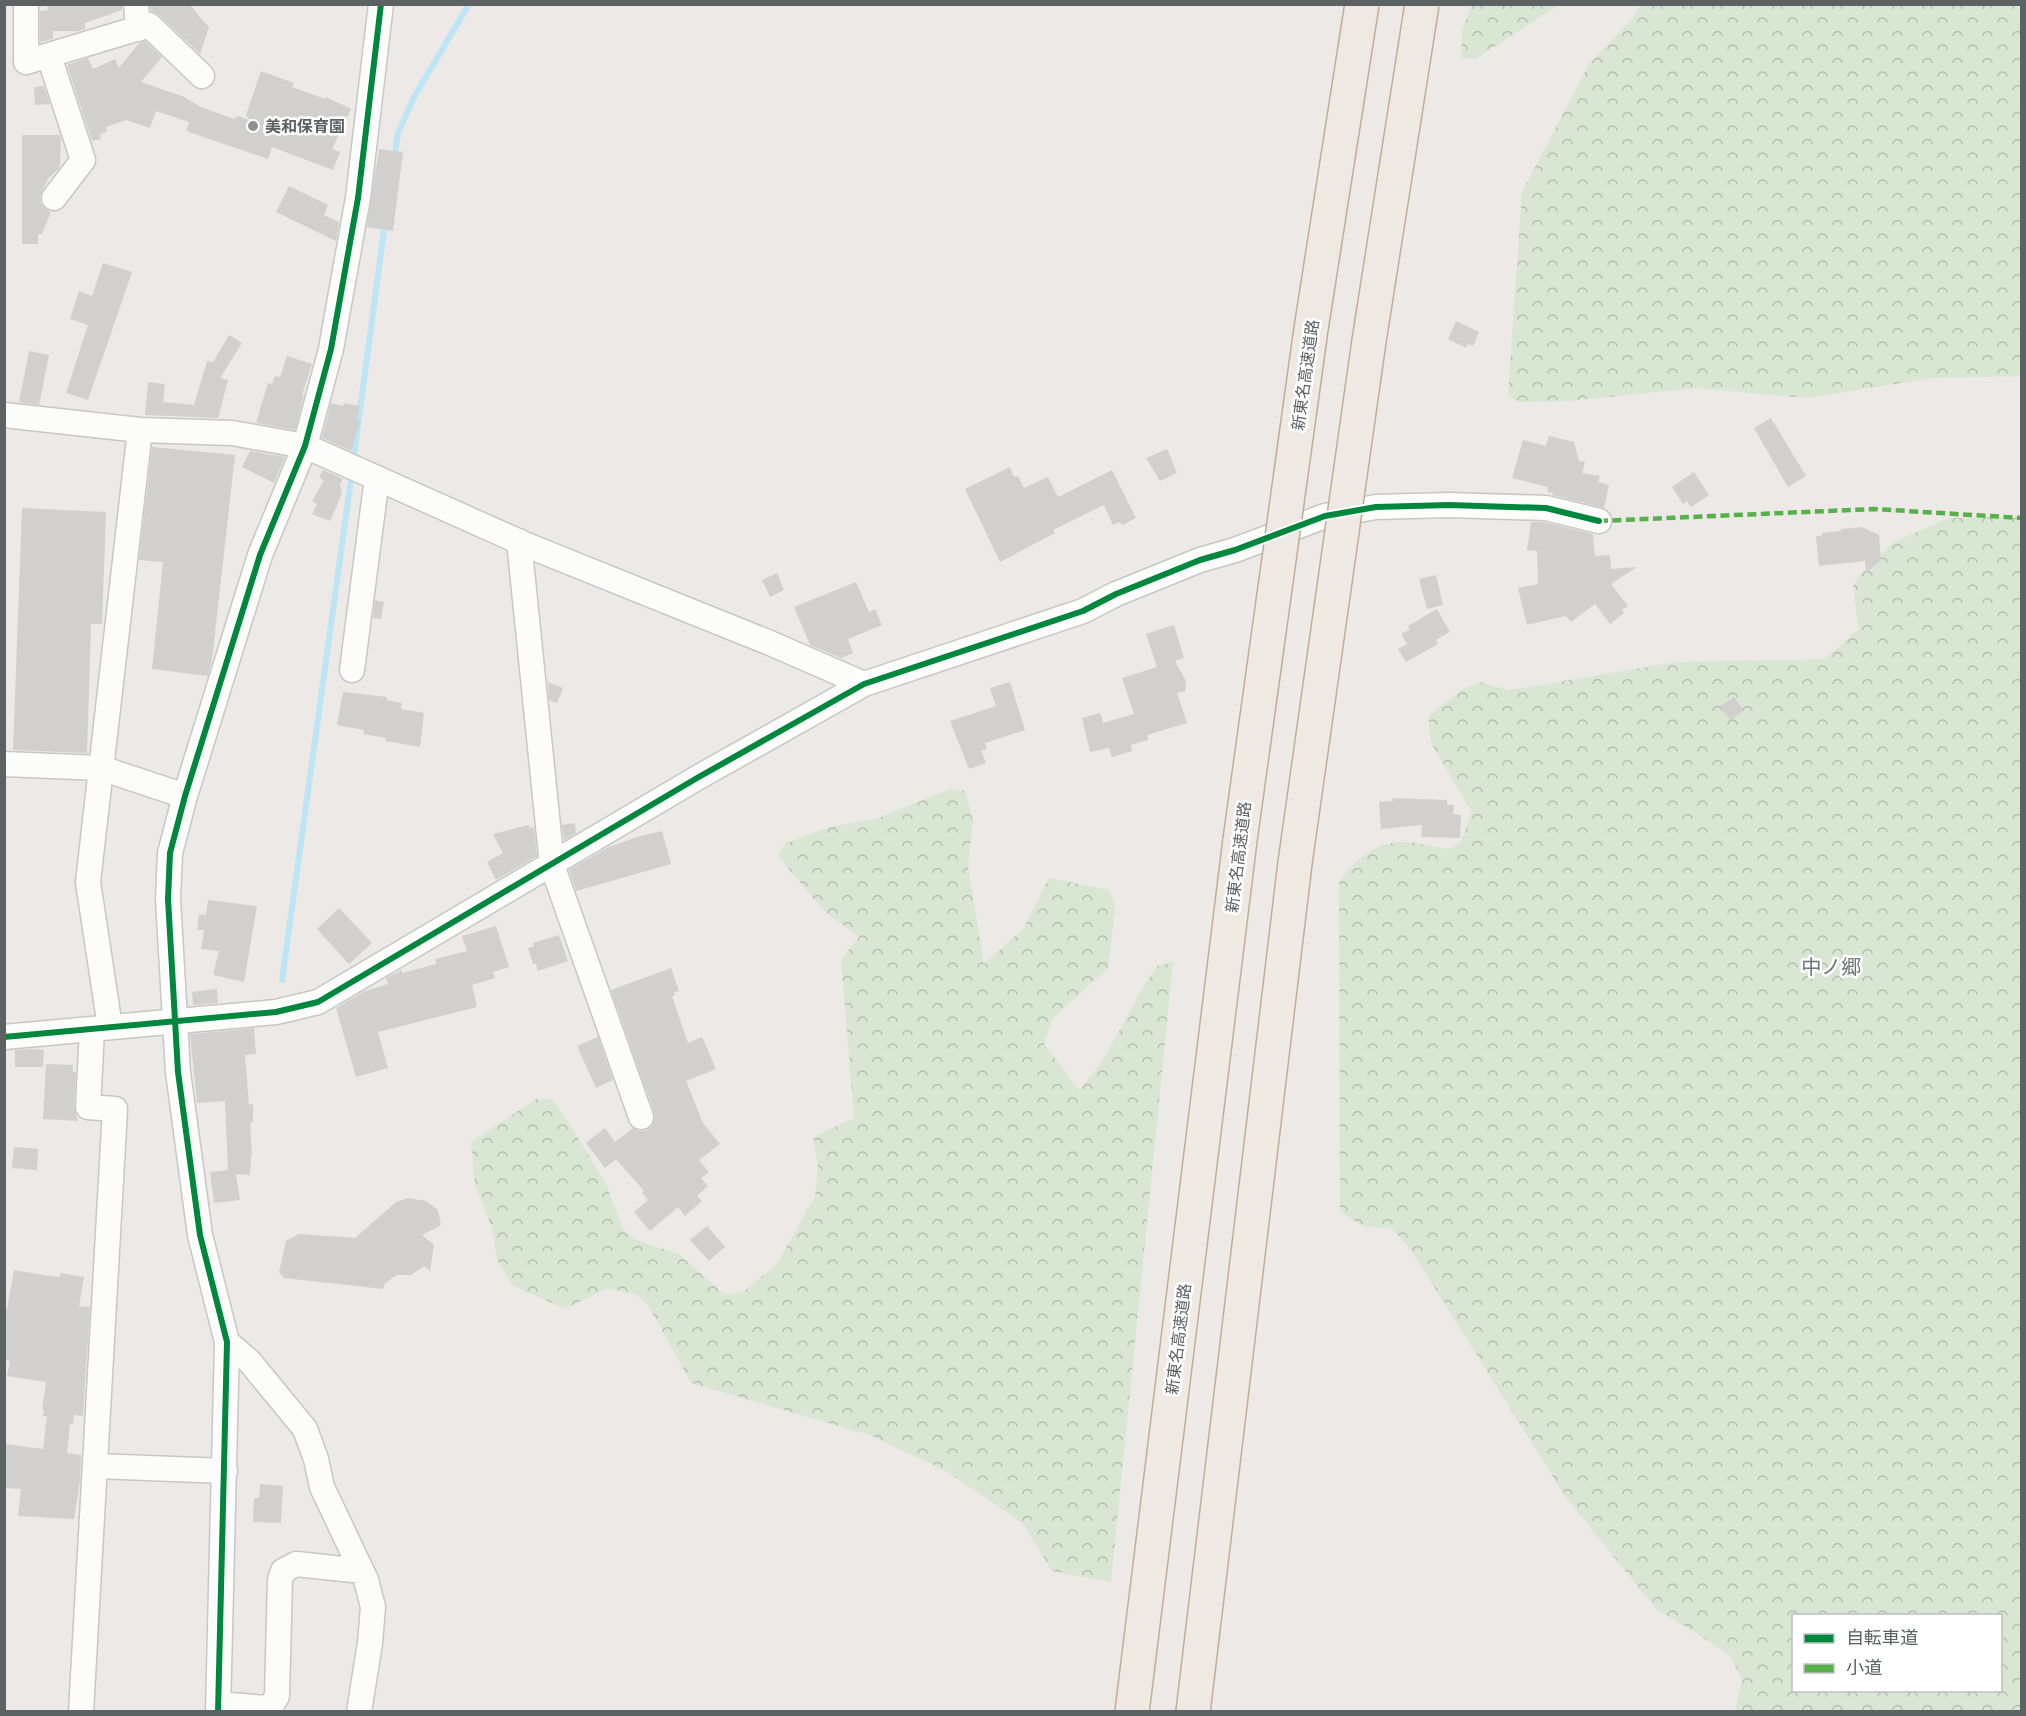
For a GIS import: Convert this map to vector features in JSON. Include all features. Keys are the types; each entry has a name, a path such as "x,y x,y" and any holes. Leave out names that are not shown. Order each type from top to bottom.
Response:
{"highway":[{"name":"新東名高速道路","path":"1132,1712 1240,840 1311,329 1362,4"},
{"path":"1193,1712 1295,863 1369,341 1422,4"}],"street":[{"path":"26,4 26,62 149,26 202,76"},
{"path":"136,4 138,29"},
{"path":"362,1571 296,1564 284,1571 280,1580 277,1696 267,1708 218,1708 227,1342 200,1235 178,1072 168,899 170,854 185,796 260,555 305,446 331,349 356,210 381,4"},
{"path":"49,56 82,160 54,198"},
{"path":"4,415 140,430 232,433 305,446 519,541 770,643 864,684"},
{"path":"81,1712 115,1109 88,1107 101,1029 88,882 140,430"},
{"path":"352,670 377,478"},
{"path":"4,1037 276,1012 318,1002 697,778 864,684 1083,611 1116,594 1200,560 1235,550 1325,516 1376,507 1449,505 1546,508 1599,520"},
{"path":"519,541 552,865 641,1117"},
{"path":"4,764 102,768 185,796"},
{"path":"227,1342 250,1362 305,1430 316,1459 322,1487 362,1571 373,1607 359,1712"},
{"path":"96,1466 225,1470"}],"green space":[{"path":"1472,4 1559,5 1475,59 1461,58 1462,29"},
{"path":"1641,5 2021,5 2021,376 1933,378 1806,398 1695,388 1569,401 1520,402 1508,396 1522,192 1589,64 1633,18"},
{"path":"2021,517 2021,1711 1735,1711 1742,1679 1729,1654 1655,1608 1565,1496 1411,1250 1392,1229 1363,1226 1340,1212 1339,883 1358,860 1383,845 1409,842 1449,849 1461,841 1472,812 1432,745 1429,715 1465,688 1480,682 1509,690 1676,662 1825,659 1859,629 1853,586 1861,573 1894,542 1949,518"},
{"path":"950,789 965,791 973,821 968,867 984,964 1023,929 1049,878 1109,890 1115,906 1108,968 1053,1018 1044,1044 1079,1090 1101,1061 1157,966 1173,962 1111,1582 1052,1571 1022,1523 948,1472 869,1435 691,1383 648,1305 637,1295 608,1288 565,1309 512,1285 497,1260 492,1228 475,1185 471,1142 536,1099 552,1099 607,1186 623,1229 636,1240 679,1254 725,1295 743,1292 777,1264 815,1196 818,1166 813,1137 854,1118 841,959 859,937 824,911 777,855 786,843 830,827 876,819"}],"building":[{"path":"47,4 122,4 122,10 85,23 85,29 79,31 53,31 53,39 40,42 40,11 48,10"},
{"path":"150,4 189,4 198,12 197,14 209,27 200,54 159,15 151,11"},
{"path":"145,41 162,57 141,82 182,96 201,107 234,119 238,116 250,120 246,115 261,71 294,83 292,87 325,99 326,97 351,109 332,149 340,152 333,170 272,147 268,159 186,131 189,122 156,111 150,128 126,120 106,127 107,132 100,134 101,139 92,141 67,65 88,58 93,69 115,59 119,68 139,43"},
{"path":"44,86 50,104 35,105 34,87"},
{"path":"22,135 60,135 61,138 60,167 48,179 40,196 41,204 51,212 42,234 38,234 38,244 22,244"},
{"path":"379,149 403,152 393,231 367,227"},
{"path":"289,186 328,205 324,215 339,222 336,241 276,212"},
{"path":"103,263 132,272 88,400 66,393 88,325 70,319 79,291 92,296"},
{"path":"1456,321 1479,332 1473,346 1468,344 1466,348 1448,339"},
{"path":"229,335 242,343 220,378 228,380 218,418 145,415 148,382 165,384 163,402 194,405 207,361 213,362"},
{"path":"29,351 49,355 39,405 19,402"},
{"path":"287,356 312,364 302,395 304,395 295,430 256,423 268,383 272,384 275,376 280,377"},
{"path":"331,403 360,406 357,421 360,422 351,451 322,438"},
{"path":"1771,418 1806,476 1788,487 1754,428"},
{"path":"1549,436 1574,442 1579,461 1585,462 1582,473 1600,476 1598,482 1609,485 1604,508 1552,495 1553,493 1547,492 1548,487 1512,478 1523,440 1546,446"},
{"path":"152,447 235,455 212,660 208,676 152,669 163,562 139,560"},
{"path":"1167,449 1177,473 1160,481 1146,458"},
{"path":"250,451 285,457 274,483 242,467"},
{"path":"1010,467 1014,477 1018,476 1024,488 1048,477 1058,497 1112,470 1136,518 1122,525 1120,522 1113,525 1104,505 1053,530 1055,533 1000,562 965,489"},
{"path":"323,470 343,479 340,484 342,494 330,521 312,514 317,504 312,501 324,480 319,478"},
{"path":"1694,472 1709,495 1691,507 1687,501 1683,504 1672,487"},
{"path":"22,508 106,512 102,624 91,624 87,753 13,750"},
{"path":"1531,522 1544,522 1593,534 1595,556 1610,555 1611,569 1637,567 1611,584 1628,606 1622,610 1624,613 1610,624 1595,604 1571,622 1566,616 1527,625 1518,588 1538,584 1537,551 1527,550"},
{"path":"1862,527 1879,535 1881,560 1866,573 1865,561 1819,566 1816,536 1841,531 1841,529"},
{"path":"777,573 784,590 770,597 762,580"},
{"path":"1436,575 1443,605 1427,609 1419,579"},
{"path":"856,582 869,612 875,609 882,625 848,639 853,653 841,658 810,645 794,607"},
{"path":"375,600 384,602 381,619 373,618"},
{"path":"1437,609 1450,632 1436,640 1438,644 1406,662 1398,649 1407,644 1401,634 1410,629 1408,626"},
{"path":"1174,625 1184,658 1175,661 1186,681 1185,691 1177,693 1187,723 1147,735 1148,740 1131,745 1132,751 1112,757 1109,748 1090,752 1082,718 1100,713 1103,723 1134,714 1122,678 1157,667 1146,634"},
{"path":"548,682 563,688 557,703 549,700"},
{"path":"1010,682 1025,730 985,743 987,749 981,751 986,763 969,769 950,721 996,706 990,688"},
{"path":"343,692 387,697 386,700 402,703 401,709 424,713 420,747 385,741 386,738 363,734 364,730 337,725"},
{"path":"1734,697 1744,711 1730,720 1720,706"},
{"path":"1392,798 1447,800 1447,805 1454,805 1453,814 1461,815 1460,838 1421,837 1422,825 1381,829 1379,802 1393,801"},
{"path":"575,823 576,833 564,840 562,825"},
{"path":"529,825 530,828 534,827 537,856 496,880 487,862 503,853 493,834"},
{"path":"662,831 671,864 576,891 569,870 609,847"},
{"path":"208,900 257,906 244,982 213,975 219,951 201,949 204,930 197,930 199,914 206,915"},
{"path":"339,908 372,943 349,964 317,929"},
{"path":"496,926 509,967 493,972 495,978 472,985 477,1007 378,1032 388,1068 356,1077 336,1008 365,991 388,984 386,978 402,970 402,973 436,964 435,959 467,951 462,936"},
{"path":"559,935 568,961 538,971 528,948 534,946 533,943"},
{"path":"671,968 679,991 674,992 675,995 672,996 688,1043 702,1037 716,1069 686,1081 703,1123 720,1144 699,1160 709,1172 701,1178 708,1186 697,1196 702,1201 685,1216 678,1207 650,1231 634,1212 648,1200 642,1193 644,1191 616,1159 605,1168 586,1143 605,1128 615,1142 633,1128 645,1131 652,1126 655,1119 654,1112 611,990"},
{"path":"217,989 218,1003 193,1005 192,992"},
{"path":"254,1028 256,1054 245,1055 249,1105 253,1104 253,1122 250,1123 252,1156 250,1175 236,1174 240,1200 214,1203 210,1172 228,1170 225,1101 197,1103 190,1034"},
{"path":"598,1037 613,1080 596,1088 577,1046"},
{"path":"15,1050 44,1050 43,1067 15,1067"},
{"path":"46,1064 73,1065 73,1072 76,1072 74,1107 78,1121 43,1119"},
{"path":"14,1147 38,1149 37,1170 12,1168"},
{"path":"408,1198 426,1201 438,1210 441,1225 422,1235 434,1245 430,1271 424,1266 411,1275 397,1275 385,1283 383,1289 284,1278 279,1272 286,1241 299,1234 355,1238 396,1202"},
{"path":"707,1226 725,1247 709,1261 690,1240"},
{"path":"14,1270 60,1277 60,1273 84,1277 79,1306 90,1307 83,1416 74,1415 73,1424 70,1424 67,1453 81,1455 80,1481 74,1519 18,1516 21,1489 4,1488 4,1444 43,1449 47,1416 43,1416 44,1410 42,1409 46,1382 7,1376 10,1361 4,1360 4,1308 7,1309"},
{"path":"260,1484 283,1486 281,1523 253,1522 254,1498 259,1498"}],"waterway":[{"path":"394,159 398,133 414,97 469,4"},
{"path":"353,462 385,223"},
{"path":"282,980 352,472"}],"marked path":[{"path":"1599,521 1874,509 2022,518"}],"cycle path":[{"path":"218,1712 227,1342 200,1235 178,1072 168,899 170,853 185,796 260,555 305,446 331,349 358,198 381,4"},
{"path":"4,1037 276,1012 318,1002 697,778 864,684 1083,611 1116,594 1200,560 1235,550 1325,516 1376,507 1449,505 1546,508 1599,521"}],"place":[{"name":"美和保育園","path":"253,126"}],"district":[{"name":"中ノ郷","path":"1831,967"}]}
